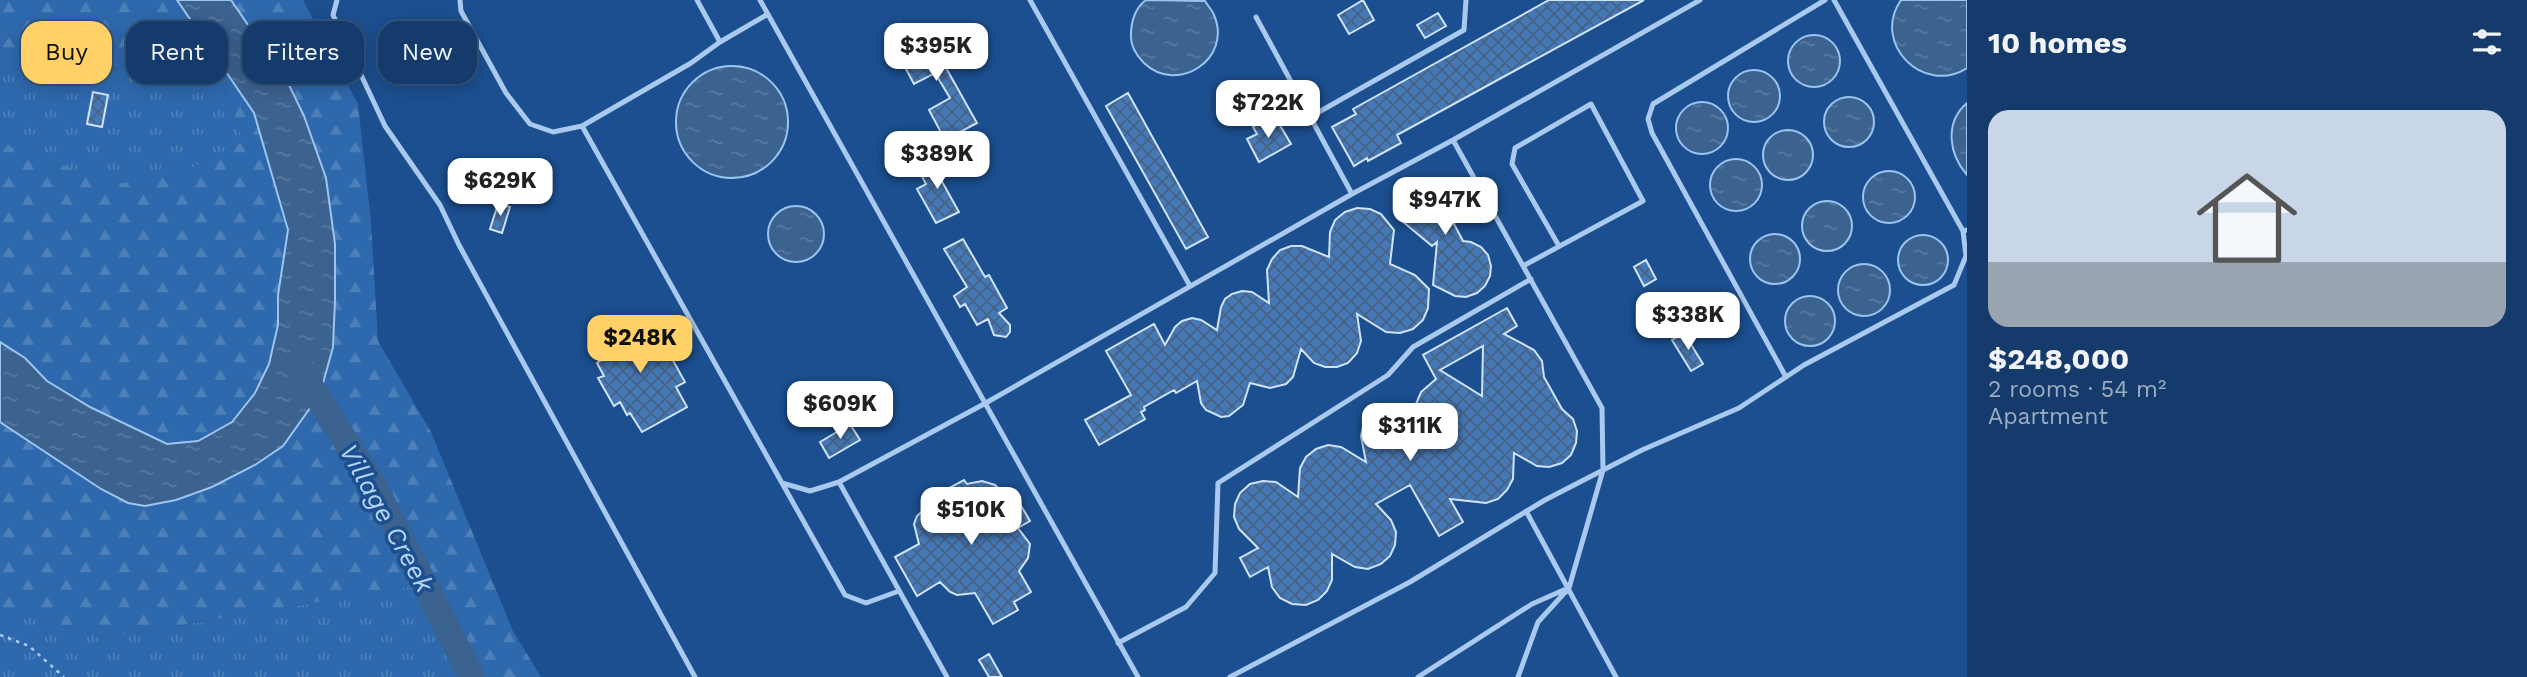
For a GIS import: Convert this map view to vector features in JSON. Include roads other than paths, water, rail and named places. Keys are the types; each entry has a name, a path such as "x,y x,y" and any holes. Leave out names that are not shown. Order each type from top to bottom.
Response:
{"lane":[{"path":"337,0 333,15 386,126 440,205 472,270 695,677"},
{"path":"460,0 461,12 506,93 530,124 553,132 582,126 691,63 720,42 768,14"},
{"path":"696,0 720,42"},
{"path":"760,0 1138,677"},
{"path":"1030,0 1190,286"},
{"path":"1310,117 1464,30 1466,0"},
{"path":"782,483 810,491 839,482 984,404 1700,0"},
{"path":"1786,377 1651,133 1648,119 1653,104 1825,0"},
{"path":"1230,677 1410,582 1526,511 1603,470 1739,408 1786,377 1954,285 1966,256 1965,230 1833,0"},
{"path":"1256,17 1352,194"},
{"path":"1523,266 1643,201 1591,104 1515,148 1512,164 1559,246"},
{"path":"582,126 845,595 866,603 899,590"},
{"path":"1453,140 1602,408 1603,470 1569,588 1538,622 1518,677"},
{"path":"1118,643 1186,607 1215,573 1218,483 1388,375 1413,347 1531,279"},
{"path":"839,482 947,677"},
{"path":"1526,511 1616,677"},
{"path":"1418,677 1532,604 1569,588"}],"water":[{"path":"177,0 231,0 245,21 242,21 242,84 288,84 304,116 326,178 335,244 333,347 320,394 283,446 255,465 212,487 176,500 145,506 128,503 101,489 0,422 0,342 25,358 47,381 90,407 167,444 198,441 232,422 255,393 269,364 278,325 278,295 288,230 254,113 228,75 228,21 191,21"},
{"path":"1146,0 1205,1 1214,15 1218,31 1216,46 1209,58 1198,68 1172,75 1157,72 1144,63 1134,50 1131,34 1135,15"},
{"path":"1901,0 1967,0 1967,68 1950,75 1934,75 1919,70 1906,61 1897,48 1892,33 1893,16"},
{"path":"1814,35 1824,37 1832,43 1838,51 1838,71 1832,79 1824,85 1814,87 1804,85 1796,79 1790,71 1788,61 1790,51 1796,43 1804,37"},
{"path":"732,66 754,70 772,82 784,100 788,122 784,144 772,162 754,174 732,178 710,174 692,162 680,144 676,122 680,100 692,82 710,70"},
{"path":"1754,70 1764,72 1772,78 1778,86 1778,106 1772,114 1764,120 1754,122 1744,120 1736,114 1730,106 1728,96 1730,86 1736,78 1744,72"},
{"path":"1839,98 1859,98 1873,112 1873,132 1859,146 1839,146 1825,132 1825,112"},
{"path":"1702,102 1712,104 1720,110 1726,118 1726,138 1720,146 1712,152 1702,154 1692,152 1684,146 1678,138 1676,128 1678,118 1684,110 1692,104"},
{"path":"1967,103 1967,175 1956,158 1952,129"},
{"path":"1778,131 1798,131 1812,145 1812,165 1798,179 1778,179 1764,165 1764,145"},
{"path":"1736,159 1746,161 1754,167 1760,175 1760,195 1754,203 1746,209 1736,211 1726,209 1718,203 1712,195 1710,185 1712,175 1718,167 1726,161"},
{"path":"1889,171 1899,173 1907,179 1913,187 1913,207 1907,215 1899,221 1889,223 1879,221 1871,215 1865,207 1863,197 1865,187 1871,179 1879,173"},
{"path":"1817,202 1837,202 1851,216 1851,236 1837,250 1817,250 1803,236 1803,216"},
{"path":"796,206 807,208 816,214 822,223 822,245 816,254 807,260 796,262 785,260 776,254 770,245 768,234 770,223 776,214 785,208"},
{"path":"1765,235 1785,235 1799,249 1799,269 1785,283 1765,283 1751,269 1751,249"},
{"path":"1913,236 1933,236 1947,250 1947,270 1933,284 1913,284 1899,270 1899,250"},
{"path":"1864,264 1874,266 1882,272 1888,280 1888,300 1882,308 1874,314 1864,316 1854,314 1846,308 1840,300 1838,290 1840,280 1846,272 1854,266"},
{"path":"1800,297 1820,297 1834,311 1834,331 1820,345 1800,345 1786,331 1786,311"}],"waterway":[{"name":"Village Creek","path":"299,368 373,484 472,677"}]}
